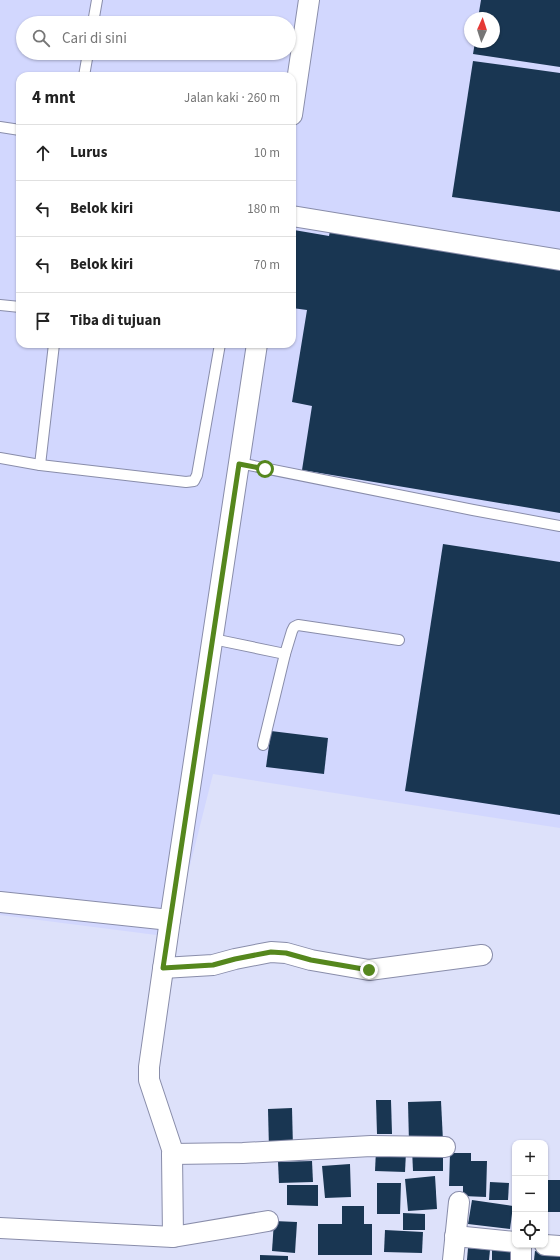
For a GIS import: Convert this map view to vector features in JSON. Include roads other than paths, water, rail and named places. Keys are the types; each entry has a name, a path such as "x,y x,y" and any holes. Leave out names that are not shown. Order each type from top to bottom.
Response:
{"street":[{"path":"296,87 309,0"},
{"path":"296,217 560,260"},
{"path":"173,1237 173,1152 149,1080 149,1067 256,348"},
{"path":"0,902 170,920"},
{"path":"163,968 213,965 271,952 286,953 311,960 369,970 482,955"},
{"path":"172,1154 243,1153 371,1146 445,1147"},
{"path":"453,1260 459,1202"},
{"path":"0,1228 173,1237 268,1221"},
{"path":"455,1236 512,1242"},
{"path":"548,1245 560,1246"},
{"path":"521,1248 521,1260"}],"lane":[{"path":"94,16 97,0"},
{"path":"85,72 87,60"},
{"path":"0,127 16,129"},
{"path":"0,305 16,307"},
{"path":"40,465 54,348"},
{"path":"0,458 40,465 186,482 194,481 197,475 219,348"},
{"path":"239,464 560,526"},
{"path":"263,745 285,654 294,626 298,624 399,640"},
{"path":"213,639 285,654"}]}
